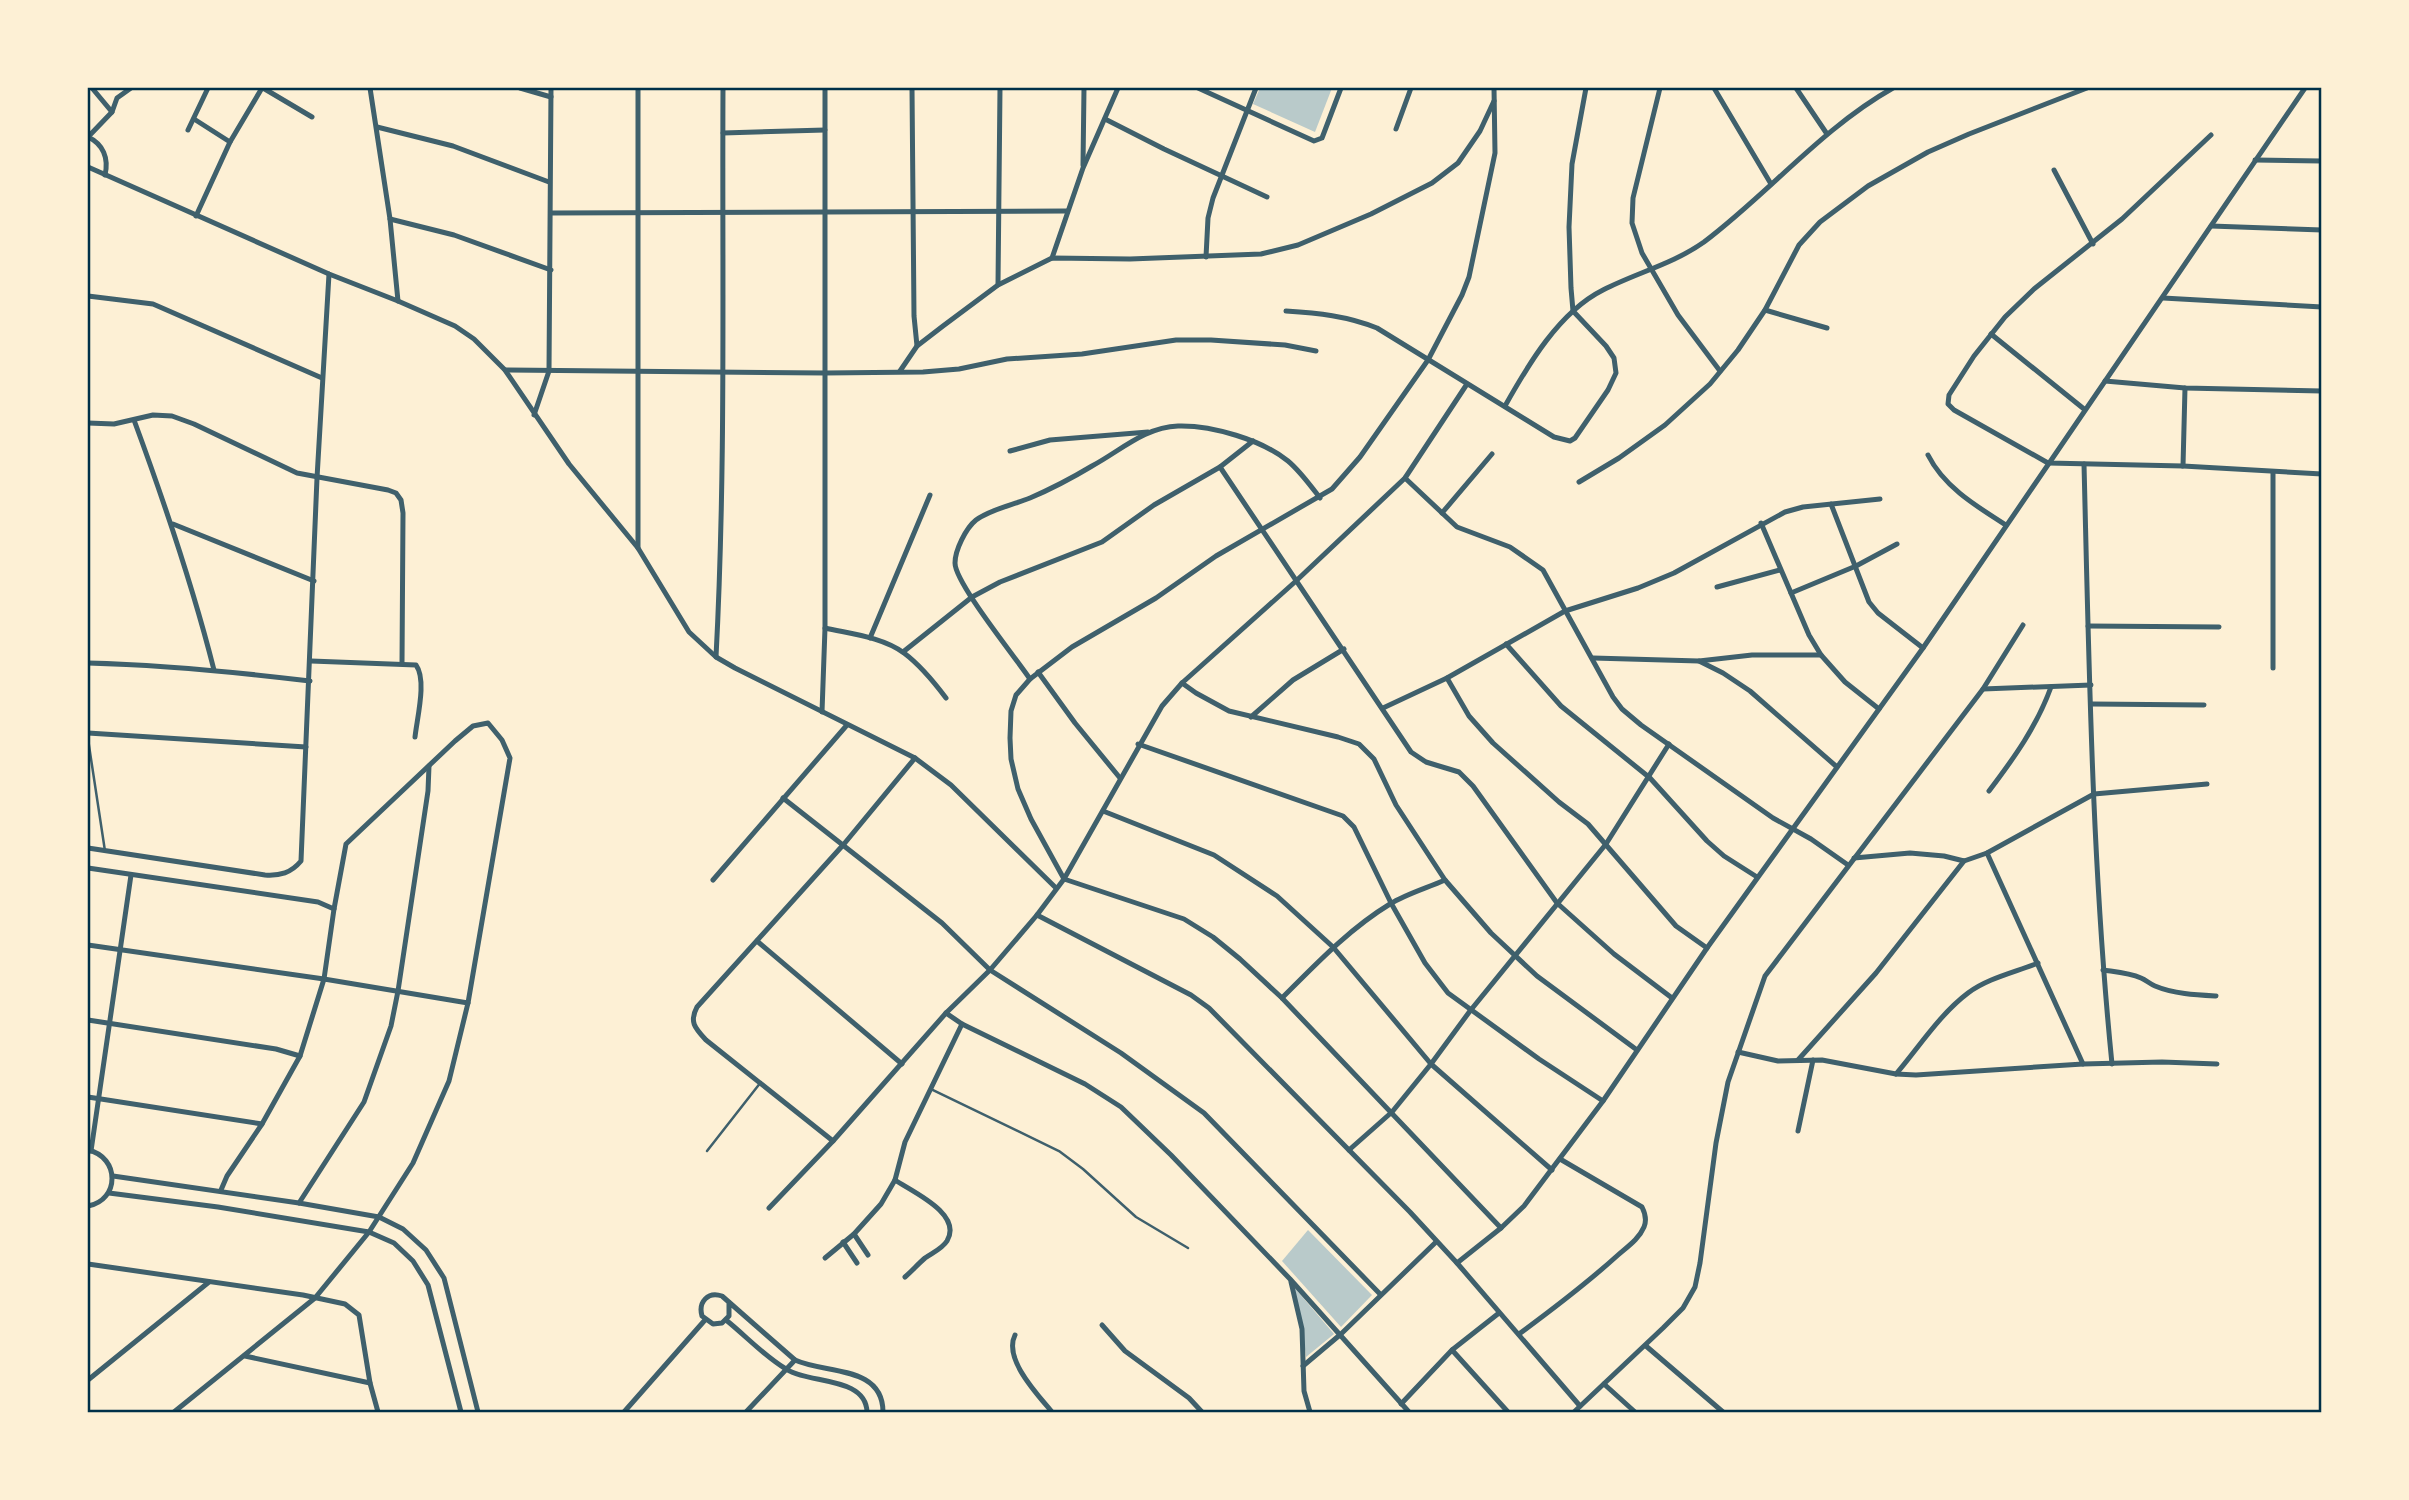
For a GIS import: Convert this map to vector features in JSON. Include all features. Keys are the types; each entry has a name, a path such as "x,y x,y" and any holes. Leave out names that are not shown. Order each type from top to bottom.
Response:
{"street":[{"path":"92,88 112,112"},
{"path":"106,175 108,163 98,142 88,137 112,112 117,98 131,88"},
{"path":"188,130 208,88"},
{"path":"196,216 230,142 262,88 312,117"},
{"path":"370,88 390,219 398,301"},
{"path":"520,88 551,97"},
{"path":"534,415 549,371 551,88"},
{"path":"638,88 638,548"},
{"path":"716,657 724,372 723,88"},
{"path":"821,712 825,628 825,88"},
{"path":"912,88 914,316 917,346"},
{"path":"998,285 1000,88"},
{"path":"1083,168 1084,88"},
{"path":"1052,258 1083,168 1118,88"},
{"path":"1198,88 1314,141 1322,138 1341,88"},
{"path":"1206,257 1208,218 1256,88"},
{"path":"1396,129 1410,88"},
{"path":"1494,88 1495,153 1475,254 1462,295 1429,360 1360,457 1338,483 1320,498 1216,556 1156,598 1072,647 1030,679 1016,695 1011,711 1012,759 1018,789 1064,879 1184,919 1213,937 1282,998 1501,1228"},
{"path":"1286,311 1334,315 1359,320 1377,328 1562,441 1570,441 1580,432 1614,380 1617,366 1606,346 1573,311 1570,190 1576,136 1586,88"},
{"path":"1660,88 1641,161 1632,213 1635,236 1678,315 1720,372"},
{"path":"1714,88 1771,184"},
{"path":"1796,88 1827,134"},
{"path":"1876,88 1880,95"},
{"path":"1505,407 1532,359 1581,304 1603,289 1652,269 1702,243 1827,134 1893,88"},
{"path":"1579,482 1619,458 1694,401 1738,350 1765,310 1790,259 1807,234 1868,186 1908,163 1969,134 2087,88"},
{"path":"1457,1263 1524,1206 1603,1101 1756,877 1923,648 2305,88"},
{"path":"900,371 917,346 998,285 1052,258 1261,254 1298,245 1371,214 1448,172 1464,156 1494,101"},
{"path":"194,119 230,142"},
{"path":"1105,119 1267,197"},
{"path":"377,127 453,146 550,182"},
{"path":"723,133 825,130"},
{"path":"2211,135 2122,219 2019,303 1991,334 1949,395 1950,407 2048,463 2183,466 2322,474"},
{"path":"2255,160 2322,161"},
{"path":"88,167 329,274 455,326 483,347 505,370 569,464 638,548 689,632 716,657 915,758 951,785 1056,888"},
{"path":"2054,170 2093,244"},
{"path":"551,213 1067,211"},
{"path":"390,219 454,234 551,270"},
{"path":"2211,226 2322,230"},
{"path":"88,848 265,875 288,873 301,861 317,478 329,274"},
{"path":"88,296 153,304 322,378"},
{"path":"2163,298 2322,307"},
{"path":"1765,310 1827,328"},
{"path":"1991,334 2084,409"},
{"path":"505,370 923,372 960,369 1007,359 1082,354 1176,340 1285,345 1316,352"},
{"path":"2105,381 2185,387 2322,391"},
{"path":"769,1208 834,1141 946,1013 990,970 1037,915 1064,879 1161,706 1182,683 1405,478 1467,384"},
{"path":"2183,466 2185,387"},
{"path":"88,424 114,424 153,415 172,416 287,469 317,478 396,493 401,500 403,513 402,663"},
{"path":"134,420 173,524 214,670"},
{"path":"1010,451 1050,440 1150,432 1171,426 1194,426 1254,442 1276,452 1291,463 1320,498"},
{"path":"1030,679 960,579 955,564 960,545 974,521 1045,491 1150,432"},
{"path":"903,653 972,597 1000,582 1102,542 1154,505 1220,467 1254,442"},
{"path":"1442,513 1492,454"},
{"path":"1928,455 1951,486 2006,525"},
{"path":"2084,464 2094,794 2103,970 2112,1064"},
{"path":"1220,467 1412,752 1426,762 1459,772 1473,786 1557,903 1614,954 1672,998"},
{"path":"2273,472 2273,668"},
{"path":"1405,478 1457,527 1510,547 1544,570 1602,681 1622,709 1773,818 1811,839 1847,865"},
{"path":"870,638 930,495"},
{"path":"1383,708 1447,678 1565,611 1674,573 1760,523 1785,512 1830,503 1880,499"},
{"path":"1830,503 1869,601 1878,613 1923,648"},
{"path":"1760,523 1809,635 1821,655 1845,682 1879,709"},
{"path":"173,524 314,580"},
{"path":"1791,593 1856,566 1896,544"},
{"path":"1717,587 1780,570"},
{"path":"1574,1412 1683,1308 1695,1287 1716,1143 1728,1082 1765,976 1983,689 2023,625"},
{"path":"2088,626 2219,627"},
{"path":"825,628 870,638 903,653 930,678 946,698"},
{"path":"1506,644 1561,706 1650,778 1724,856 1756,877"},
{"path":"1251,717 1293,680 1344,649"},
{"path":"1592,658 1699,661 1752,655 1821,655"},
{"path":"311,661 416,665 421,674 415,737"},
{"path":"1699,661 1750,691 1837,767"},
{"path":"88,663 142,664 310,681"},
{"path":"1038,672 1120,778"},
{"path":"1447,678 1469,716 1493,743 1542,788 1588,824 1676,926 1707,948"},
{"path":"1182,683 1211,703 1229,711 1359,744 1374,759 1396,804 1445,880 1515,957 1637,1050"},
{"path":"1983,689 2091,685"},
{"path":"1989,791 2030,733 2051,687"},
{"path":"2092,704 2204,705"},
{"path":"174,1412 315,1298 369,1232 413,1163 449,1081 468,1003 510,758 502,740 488,723 473,726 346,844 324,979 300,1056 221,1190"},
{"path":"713,880 846,725"},
{"path":"88,733 306,747"},
{"path":"1138,744 1343,816 1354,827 1391,903 1448,993 1470,1011 1603,1101"},
{"path":"1349,1150 1392,1112 1606,844 1669,744"},
{"path":"834,1141 706,1040 692,1022 693,1015 697,1007 844,844 915,758"},
{"path":"299,1203 364,1102 391,1026 429,791 429,766"},
{"path":"1798,1060 1876,973 1964,861 1987,853 2094,794 2207,784"},
{"path":"783,798 942,923 990,970 1121,1053 1204,1113 1380,1294"},
{"path":"1104,811 1214,855 1277,896 1333,947 1431,1064 1552,1170"},
{"path":"1854,858 1910,853 1964,861"},
{"path":"1987,853 2083,1064"},
{"path":"88,868 318,902 334,909"},
{"path":"88,1206 101,1202 109,1193 113,1176 104,1158 89,1151 131,875"},
{"path":"1282,998 1333,947 1391,903 1445,880"},
{"path":"1037,915 1191,995 1209,1008 1457,1263 1580,1406"},
{"path":"757,941 902,1065"},
{"path":"88,944 468,1003"},
{"path":"1896,1074 1952,1007 1969,992 2038,963"},
{"path":"2103,970 2126,973 2173,990 2216,996"},
{"path":"946,1013 962,1024 1085,1084 1121,1107 1290,1279 1409,1412"},
{"path":"88,1020 276,1049 300,1056"},
{"path":"825,1258 854,1234 881,1204 895,1181 905,1142 962,1024"},
{"path":"1738,1052 1778,1061 1849,1063 1896,1074 1938,1076 2083,1064 2217,1064"},
{"path":"1798,1131 1813,1060"},
{"path":"88,1097 262,1124"},
{"path":"1519,1334 1583,1287 1634,1241 1646,1222 1642,1207 1560,1159"},
{"path":"113,1176 221,1190 379,1217 404,1228 426,1250 444,1278 478,1412"},
{"path":"895,1181 935,1205 945,1216 950,1228 947,1241 905,1277"},
{"path":"109,1193 218,1207 369,1232 394,1243 414,1261 428,1285 461,1412"},
{"path":"854,1234 868,1255"},
{"path":"843,1242 857,1263"},
{"path":"1303,1366 1341,1334 1436,1242"},
{"path":"88,1264 345,1304 359,1315 378,1412"},
{"path":"1290,1279 1302,1329 1304,1391 1310,1412"},
{"path":"88,1380 209,1282"},
{"path":"729,1302 730,1311 726,1320 713,1324 705,1320 700,1312 705,1298 718,1294 729,1302 795,1360 862,1378 874,1387 883,1402 883,1412"},
{"path":"1401,1404 1452,1350 1499,1313"},
{"path":"624,1412 705,1320"},
{"path":"726,1320 786,1370 799,1376 852,1389 867,1405 867,1412"},
{"path":"1102,1325 1125,1351 1189,1398 1202,1412"},
{"path":"1015,1335 1012,1345 1016,1361 1052,1412"},
{"path":"445,1344 461,1340"},
{"path":"1646,1346 1723,1412"},
{"path":"1452,1350 1508,1412"},
{"path":"245,1356 370,1382"},
{"path":"746,1412 795,1360"},
{"path":"1604,1384 1636,1412"}],"lane":[{"path":"88,739 105,851"},
{"path":"706,1151 761,1082"},
{"path":"931,1089 1059,1151 1136,1217 1188,1248"}],"shaded area":[{"path":"1260,88 1332,88 1315,132 1253,104"},
{"path":"1308,1230 1372,1295 1341,1327 1282,1261"},
{"path":"1293,1286 1334,1334 1306,1357 1301,1318"}]}
